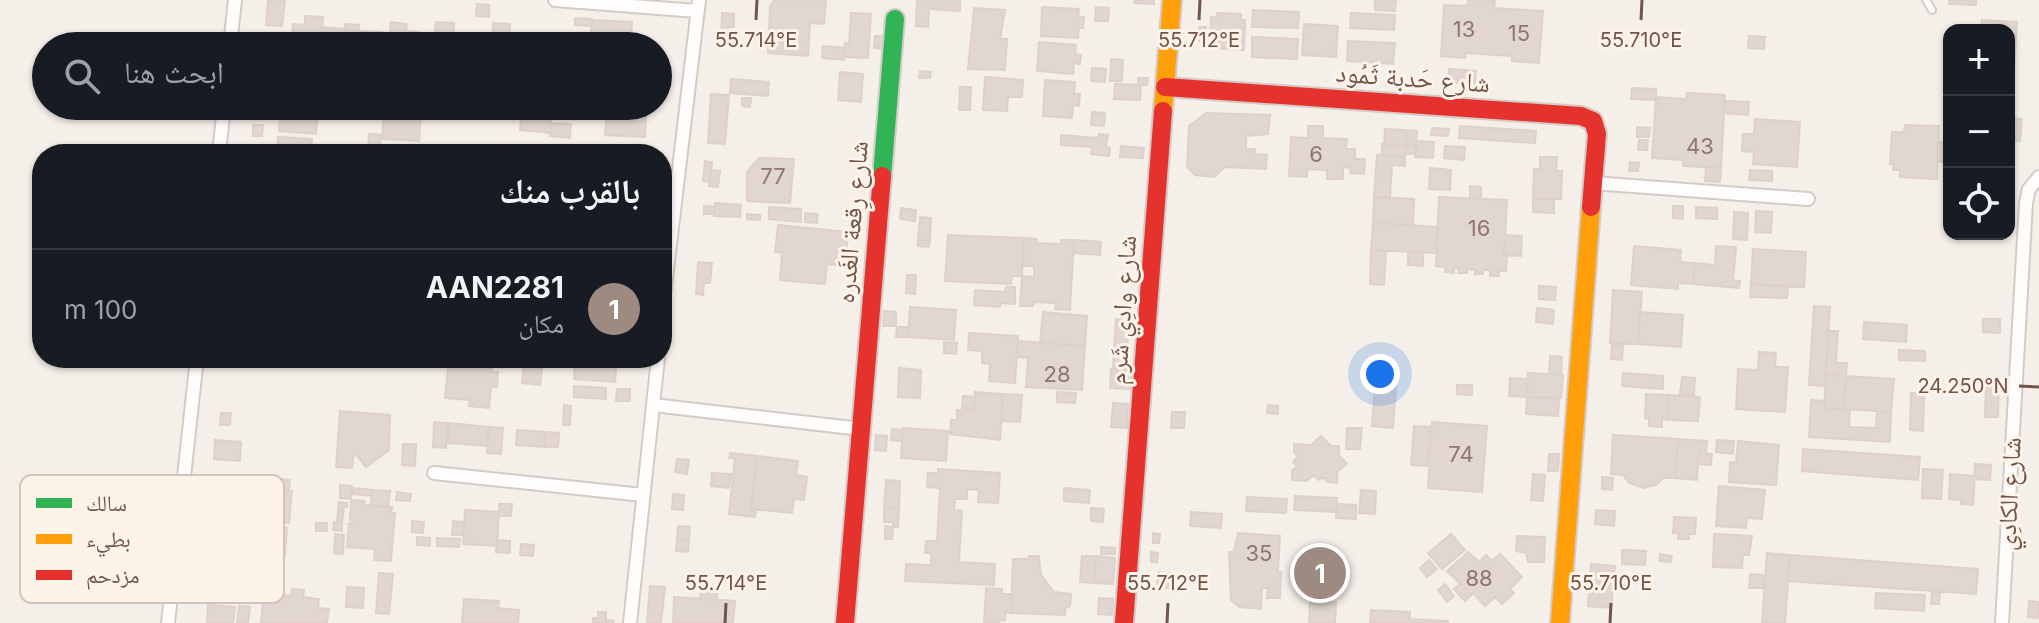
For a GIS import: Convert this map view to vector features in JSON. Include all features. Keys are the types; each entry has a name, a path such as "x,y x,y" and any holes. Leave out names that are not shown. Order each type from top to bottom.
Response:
{"street":[{"path":"232,32 235,0"},
{"path":"555,0 698,5 672,227"},
{"name":"شارع وادِي شَرم","path":"1124,623 1172,0"},
{"name":"شارع رِقعة الغَدره","path":"845,623 895,19"},
{"name":"شارع حَدبة ثَمُود","path":"1165,87 1588,118 1593,121 1597,134 1560,623"},
{"path":"220,144 223,120"},
{"name":"شارع الكادِي","path":"2002,623 2026,203 2029,189 2039,177"},
{"path":"1593,183 1808,199"},
{"path":"184,475 196,368"},
{"path":"630,623 657,368"},
{"path":"653,405 861,429"},
{"path":"434,473 643,495"},
{"path":"168,623 170,603"}],"lane":[{"path":"1926,0 1932,10"}],"building":[{"path":"268,0 285,0 282,26 266,25"},
{"path":"775,0 826,0 824,24 810,23 808,56 768,53 770,6"},
{"path":"917,0 960,0 960,11 929,9 928,27 916,26"},
{"path":"1135,0 1154,0 1154,4 1134,3"},
{"path":"1375,0 1396,0 1395,11 1375,10"},
{"path":"1468,0 1495,0 1494,8 1543,11 1539,63 1512,61 1512,56 1465,53 1465,58 1441,56 1444,5 1467,6"},
{"path":"1949,0 1976,0 1976,5 1949,4"},
{"path":"477,4 489,5 489,17 476,16"},
{"path":"1042,7 1079,9 1078,17 1084,17 1078,38 1041,36"},
{"path":"1096,7 1109,8 1108,21 1095,21"},
{"path":"974,8 1005,10 1000,39 1007,39 1005,70 968,69"},
{"path":"1253,10 1299,12 1298,28 1252,27"},
{"path":"722,13 734,14 734,27 728,27 727,42 721,42"},
{"path":"851,13 871,14 868,58 844,57 845,43 849,44"},
{"path":"1217,13 1241,14 1241,20 1245,20 1244,50 1210,48 1211,17 1217,18"},
{"path":"1351,13 1395,15 1394,30 1350,28"},
{"path":"305,16 323,17 322,27 345,29 345,24 359,25 358,31 380,32 292,32 293,24 305,25"},
{"path":"575,18 592,19 592,26 575,25"},
{"path":"592,20 632,22 631,32 591,32"},
{"path":"1982,20 2017,22 2015,53 2015,24 1982,24"},
{"path":"391,22 407,24 406,31 418,32 390,32"},
{"path":"436,22 454,23 454,32 435,32"},
{"path":"493,23 510,24 510,32 493,32"},
{"path":"1304,24 1338,26 1336,57 1302,55"},
{"path":"1199,27 1206,27 1206,41 1199,41"},
{"path":"875,36 888,37 887,49 874,48"},
{"path":"1749,36 1765,37 1764,49 1748,48"},
{"path":"1252,37 1298,39 1297,59 1252,57"},
{"path":"1348,41 1395,43 1393,64 1347,61"},
{"path":"1039,42 1076,45 1075,54 1081,55 1080,64 1074,63 1073,74 1037,71"},
{"path":"823,46 845,48 844,60 822,58"},
{"path":"1111,59 1123,60 1122,81 1110,81"},
{"path":"1092,68 1106,69 1105,82 1091,81"},
{"path":"1449,69 1476,71 1475,84 1448,82"},
{"path":"920,71 931,72 930,78 919,78"},
{"path":"840,72 863,74 861,102 838,100"},
{"path":"985,77 1023,80 1022,97 1008,97 1007,111 983,110"},
{"path":"1138,78 1148,78 1147,85 1138,85"},
{"path":"731,79 769,82 768,96 730,93"},
{"path":"1045,80 1075,82 1074,94 1080,94 1079,106 1073,105 1072,118 1043,116"},
{"path":"1115,84 1141,85 1140,100 1114,99"},
{"path":"960,87 971,87 970,110 959,110"},
{"path":"1632,88 1656,89 1656,100 1631,99"},
{"path":"1687,93 1725,95 1721,168 1683,166 1683,160 1652,158 1656,97 1686,99"},
{"path":"711,94 729,95 725,144 708,143"},
{"path":"742,98 751,98 750,107 742,106"},
{"path":"1725,101 1749,102 1748,115 1724,113"},
{"path":"1092,112 1105,113 1104,126 1091,125"},
{"path":"1206,113 1270,115 1268,134 1246,136 1246,149 1255,149 1255,154 1267,155 1266,169 1225,167 1214,177 1195,175 1187,167 1189,126"},
{"path":"2015,118 2022,119 2020,141 2015,141"},
{"path":"1755,119 1800,122 1797,167 1753,164 1754,152 1742,151 1743,134 1754,134"},
{"path":"280,120 317,120 316,134 279,131"},
{"path":"383,120 420,120 419,141 382,139"},
{"path":"521,120 551,120 550,133 520,130"},
{"path":"606,120 646,120 645,137 605,135"},
{"path":"551,123 571,124 570,138 550,136"},
{"path":"253,125 263,125 262,136 253,136"},
{"path":"1905,125 1939,126 1937,179 1900,177 1900,170 1893,170 1893,164 1890,164 1892,132 1904,132"},
{"path":"1308,126 1323,126 1323,138 1347,139 1346,149 1355,149 1355,159 1365,159 1364,174 1350,173 1351,168 1343,167 1343,179 1327,179 1327,170 1307,169 1307,177 1289,176 1291,137 1308,138"},
{"path":"1460,126 1536,131 1535,143 1459,138"},
{"path":"1637,127 1650,128 1649,137 1637,137"},
{"path":"1432,128 1449,129 1448,136 1431,135"},
{"path":"1385,129 1406,130 1406,145 1384,144"},
{"path":"1406,130 1417,131 1416,146 1406,145"},
{"path":"369,134 381,135 380,144 368,144"},
{"path":"1099,134 1108,135 1106,147 1110,148 1109,156 1091,154 1092,147 1061,145 1061,135 1099,138"},
{"path":"278,137 312,139 312,144 278,144"},
{"path":"1639,140 1648,140 1647,150 1638,150"},
{"path":"1416,141 1434,142 1433,158 1415,157"},
{"path":"1938,142 1943,142 1943,162 1937,162"},
{"path":"1382,144 1406,145 1405,157 1382,155"},
{"path":"1406,145 1416,146 1416,154 1405,154"},
{"path":"1121,146 1144,148 1143,158 1120,157"},
{"path":"1445,146 1465,147 1464,160 1444,158"},
{"path":"1377,155 1405,157 1405,166 1392,165 1390,197 1374,197"},
{"path":"1540,157 1557,157 1556,171 1562,171 1561,199 1533,199 1534,169 1540,169"},
{"path":"759,158 794,159 790,203 747,201 747,172"},
{"path":"705,161 712,162 709,182 703,181"},
{"path":"1630,162 1639,163 1638,171 1629,171"},
{"path":"1706,167 1721,168 1720,182 1705,181"},
{"path":"1430,168 1451,170 1450,190 1429,189"},
{"path":"711,170 720,171 718,187 709,186"},
{"path":"1750,170 1772,171 1772,181 1749,180"},
{"path":"1470,186 1481,187 1481,199 1470,198"},
{"path":"1374,197 1414,199 1413,225 1373,223"},
{"path":"1439,197 1507,200 1506,271 1499,271 1499,276 1490,276 1490,270 1475,274 1475,270 1458,273 1459,268 1454,268 1454,273 1445,272 1446,267 1436,266"},
{"path":"1533,199 1554,199 1554,213 1533,212"},
{"path":"715,203 741,205 740,217 714,216"},
{"path":"704,206 714,207 714,214 704,214"},
{"path":"1673,206 1683,206 1683,219 1673,218"},
{"path":"769,207 801,209 801,222 769,219"},
{"path":"1696,207 1717,208 1717,219 1696,218"},
{"path":"901,208 916,210 915,221 900,219"},
{"path":"1756,211 1772,212 1771,233 1755,232"},
{"path":"1734,212 1748,213 1747,240 1733,239"},
{"path":"805,213 818,214 817,223 805,222"},
{"path":"747,214 760,215 760,220 747,219"},
{"path":"920,217 931,218 930,240 918,240"},
{"path":"1373,223 1438,227 1436,253 1371,250"},
{"path":"778,225 848,232 845,266 827,264 825,284 780,280 782,253 775,252"},
{"path":"948,235 1024,238 1022,276 1012,276 1011,284 945,281"},
{"path":"1505,235 1522,236 1521,256 1504,255"},
{"path":"1024,238 1037,239 1036,243 1061,244 1061,240 1074,240 1070,310 1055,309 1056,303 1033,302 1033,306 1020,306 1022,276 1034,277 1034,266 1023,266"},
{"path":"918,240 930,240 929,247 918,246"},
{"path":"1074,240 1101,242 1100,255 1073,253"},
{"path":"1634,246 1681,250 1680,262 1694,263 1693,284 1678,283 1678,289 1631,285"},
{"path":"1716,246 1736,247 1733,280 1740,281 1739,288 1693,284 1694,263 1715,265"},
{"path":"1753,249 1806,252 1804,287 1751,284"},
{"path":"1371,250 1386,251 1384,285 1370,284"},
{"path":"1408,252 1423,253 1423,266 1408,265"},
{"path":"698,262 712,263 710,283 704,283 703,295 696,294"},
{"path":"907,275 916,275 915,294 906,293"},
{"path":"1751,284 1788,286 1787,298 1750,297"},
{"path":"1539,286 1556,287 1555,300 1539,299"},
{"path":"1006,287 1015,287 1015,304 1000,303 1000,307 974,305 975,290 1005,292"},
{"path":"1613,290 1642,292 1638,344 1610,343"},
{"path":"1814,306 1830,307 1825,386 1809,385"},
{"path":"910,307 956,310 954,340 908,337"},
{"path":"1537,308 1554,310 1553,324 1536,322"},
{"path":"884,311 896,312 896,326 883,326"},
{"path":"1043,312 1087,316 1085,346 1040,343"},
{"path":"1640,312 1683,315 1681,347 1638,344"},
{"path":"1116,319 1129,320 1126,368 1113,367"},
{"path":"1983,319 2000,319 2000,333 1983,332"},
{"path":"1864,322 1907,325 1906,342 1863,339"},
{"path":"897,327 909,327 908,337 896,337"},
{"path":"1829,331 1838,331 1836,363 1847,363 1846,376 1826,375"},
{"path":"969,333 1018,336 1015,383 989,381 990,364 982,363 982,351 968,350"},
{"path":"1018,341 1085,346 1082,390 1026,387 1028,358 1016,357"},
{"path":"944,342 957,343 956,354 944,353"},
{"path":"1612,345 1623,345 1622,360 1611,359"},
{"path":"1899,350 1925,351 1925,361 1899,360"},
{"path":"1759,352 1776,353 1775,367 1788,367 1785,412 1736,409 1738,369 1758,370"},
{"path":"1550,356 1562,357 1561,375 1549,374"},
{"path":"448,368 492,368 492,372 498,372 497,387 491,387 489,408 469,406 470,400 445,398"},
{"path":"524,368 542,368 540,385 522,383"},
{"path":"575,368 616,368 615,382 574,379"},
{"path":"899,368 921,370 920,398 898,397"},
{"path":"1111,369 1131,370 1130,389 1110,388"},
{"path":"1528,373 1563,375 1561,398 1527,397"},
{"path":"1623,373 1663,376 1663,389 1622,386"},
{"path":"1826,375 1846,376 1844,409 1824,408"},
{"path":"1846,376 1894,379 1891,412 1844,409"},
{"path":"1682,377 1695,378 1694,395 1680,394"},
{"path":"1510,378 1527,379 1527,397 1509,396"},
{"path":"1986,382 1999,383 1998,417 1985,417"},
{"path":"1375,385 1396,387 1393,428 1372,426"},
{"path":"1457,385 1472,385 1472,395 1457,394"},
{"path":"574,386 606,388 606,399 574,397"},
{"path":"617,389 630,389 630,401 616,401"},
{"path":"975,392 1003,394 1000,440 950,434 951,420 957,420 957,410 974,411"},
{"path":"1057,392 1076,393 1075,403 1057,402"},
{"path":"1911,393 1924,393 1923,431 1910,430"},
{"path":"1003,394 1022,395 1020,422 1002,421"},
{"path":"1646,394 1669,395 1668,420 1662,419 1662,427 1649,426 1649,419 1645,418"},
{"path":"1669,395 1700,397 1698,421 1668,420"},
{"path":"963,396 975,397 974,409 962,408"},
{"path":"1527,397 1559,398 1558,416 1526,414"},
{"path":"1811,400 1824,401 1824,408 1850,410 1849,427 1876,428 1877,411 1891,412 1890,442 1809,437"},
{"path":"1113,403 1128,404 1127,428 1111,427"},
{"path":"564,405 571,406 570,425 563,425"},
{"path":"1268,405 1278,406 1278,414 1267,413"},
{"path":"340,411 390,415 389,450 366,467 354,452 352,468 336,467"},
{"path":"1172,412 1185,412 1184,428 1171,428"},
{"path":"221,413 231,413 230,425 220,425"},
{"path":"434,422 447,423 446,448 433,447"},
{"path":"1432,422 1487,426 1482,492 1428,488"},
{"path":"449,423 489,427 487,446 448,443"},
{"path":"1414,426 1430,427 1427,466 1411,465"},
{"path":"489,427 503,428 501,454 487,453"},
{"path":"903,428 948,431 946,461 901,458"},
{"path":"1347,428 1362,428 1360,449 1346,449"},
{"path":"892,429 903,430 902,441 891,440"},
{"path":"517,430 545,432 545,447 516,445"},
{"path":"545,432 559,433 558,447 545,447"},
{"path":"876,435 887,436 886,451 875,450"},
{"path":"1613,435 1678,439 1675,478 1663,478 1656,485 1643,488 1629,483 1623,475 1611,474"},
{"path":"1321,436 1331,446 1339,446 1339,455 1347,464 1337,472 1337,483 1328,482 1323,477 1319,480 1314,475 1307,481 1292,480 1292,471 1297,466 1293,462 1298,457 1294,444 1311,445"},
{"path":"1678,439 1707,441 1706,451 1699,451 1697,480 1675,478"},
{"path":"215,440 241,442 240,461 214,459"},
{"path":"1717,440 1734,441 1733,454 1716,452"},
{"path":"1738,441 1779,445 1776,485 1729,482 1730,462 1736,463"},
{"path":"403,444 416,444 415,466 402,465"},
{"path":"1803,449 1920,457 1918,480 1802,471"},
{"path":"730,453 757,456 751,509 756,509 755,517 729,514 735,458 729,458"},
{"path":"1699,453 1712,454 1711,465 1698,464"},
{"path":"1549,454 1559,454 1558,471 1548,471"},
{"path":"757,456 798,461 796,475 807,477 804,500 794,499 792,513 751,509"},
{"path":"677,459 689,460 687,474 675,472"},
{"path":"1975,464 1991,465 1990,480 1974,479"},
{"path":"938,469 1000,473 998,503 978,502 979,490 967,489 967,499 955,499 954,510 962,511 959,562 995,564 994,585 905,581 906,564 931,565 931,553 925,553 926,541 937,541 940,488 927,487 928,473 938,473"},
{"path":"1923,469 1943,470 1941,499 1922,498"},
{"path":"712,473 731,474 729,488 711,486"},
{"path":"1533,474 1545,475 1543,501 1531,500"},
{"path":"1950,474 1975,476 1973,505 1949,499"},
{"path":"1602,477 1613,478 1612,490 1602,489"},
{"path":"284,479 290,480 289,491 284,490"},
{"path":"886,480 900,481 899,509 884,508"},
{"path":"340,485 352,486 351,499 340,498"},
{"path":"1719,486 1765,490 1762,519 1747,518 1746,528 1716,526"},
{"path":"353,488 372,490 372,496 353,494"},
{"path":"1064,488 1090,490 1089,503 1064,501"},
{"path":"372,490 390,491 388,507 371,506"},
{"path":"1361,490 1376,491 1375,514 1359,513"},
{"path":"284,491 292,491 289,523 284,523"},
{"path":"397,492 411,494 410,501 396,500"},
{"path":"673,494 684,495 683,510 672,509"},
{"path":"1295,496 1337,498 1337,512 1294,510"},
{"path":"1247,497 1287,499 1286,513 1246,511"},
{"path":"351,500 365,501 364,505 392,507 391,513 395,513 391,561 374,560 375,549 347,547 349,523 354,524 350,520"},
{"path":"339,502 347,503 342,523 337,522"},
{"path":"499,504 512,504 511,516 499,516"},
{"path":"1337,504 1356,505 1356,519 1336,518"},
{"path":"884,508 899,509 898,527 893,527 893,522 884,522"},
{"path":"1091,508 1104,509 1103,522 1091,521"},
{"path":"465,510 499,512 497,546 463,544"},
{"path":"1596,510 1615,511 1614,526 1595,524"},
{"path":"1191,512 1222,514 1221,528 1190,526"},
{"path":"1674,517 1696,518 1695,534 1689,534 1689,539 1678,539 1678,533 1673,533"},
{"path":"412,521 424,522 423,533 412,532"},
{"path":"453,521 464,522 463,535 452,535"},
{"path":"334,522 342,523 342,531 333,530"},
{"path":"316,523 327,523 327,531 316,531"},
{"path":"678,526 690,527 689,540 677,539"},
{"path":"885,526 893,527 892,539 885,539"},
{"path":"284,528 287,528 284,555"},
{"path":"1153,533 1160,534 1159,543 1153,543"},
{"path":"1238,533 1280,536 1280,598 1267,598 1268,588 1262,588 1261,609 1239,607 1231,600 1229,552 1234,552"},
{"path":"335,534 344,535 343,554 334,553"},
{"path":"1451,534 1465,550 1442,569 1428,553"},
{"path":"1714,534 1752,536 1749,555 1743,555 1742,568 1713,567"},
{"path":"1517,536 1545,537 1544,562 1528,562 1526,553 1516,551"},
{"path":"417,537 430,538 430,546 417,545"},
{"path":"437,538 460,539 459,547 437,546"},
{"path":"677,539 689,540 688,552 676,551"},
{"path":"497,540 510,541 510,553 496,552"},
{"path":"521,544 534,545 533,556 520,555"},
{"path":"1101,547 1115,548 1115,554 1101,554"},
{"path":"1622,550 1646,551 1645,565 1622,564"},
{"path":"1151,552 1158,553 1157,562 1151,562"},
{"path":"1468,552 1479,562 1486,555 1492,561 1500,554 1522,577 1510,589 1514,593 1502,604 1495,597 1485,606 1473,593 1465,601 1454,589 1460,584 1447,571"},
{"path":"1767,553 1790,555 1785,623 1762,623"},
{"path":"1660,554 1672,556 1671,562 1659,561"},
{"path":"1790,555 1978,569 1976,594 1788,581"},
{"path":"1029,556 1039,556 1041,575 1054,592 1071,594 1065,615 1011,613 1013,559 1028,559"},
{"path":"1082,556 1096,556 1094,583 1080,582"},
{"path":"1096,556 1115,558 1113,584 1094,583"},
{"path":"1429,560 1437,569 1427,577 1420,568"},
{"path":"1591,564 1615,566 1611,608 1588,606"},
{"path":"1315,566 1336,567 1335,588 1313,587"},
{"path":"1158,572 1170,573 1170,588 1157,587"},
{"path":"379,573 393,574 389,614 376,613"},
{"path":"1750,574 1763,575 1763,588 1749,588"},
{"path":"1445,584 1454,596 1447,602 1438,590"},
{"path":"650,586 665,587 661,623 647,623"},
{"path":"347,587 364,588 363,608 346,607"},
{"path":"986,588 1002,589 1002,594 1012,594 1011,613 1006,612 1005,620 999,623 984,623"},
{"path":"292,589 304,590 303,597 319,599 318,608 329,609 327,623 261,623 263,603 284,603 284,595 291,596"},
{"path":"701,589 717,590 717,600 700,599"},
{"path":"1932,592 1940,592 1939,604 1931,604"},
{"path":"1876,593 1925,595 1924,611 1875,608"},
{"path":"674,597 735,601 733,623 673,623"},
{"path":"1099,598 1113,599 1112,615 1098,614"},
{"path":"464,599 499,601 498,608 519,610 518,623 462,623"},
{"path":"1310,601 1336,602 1335,623 1309,623"},
{"path":"2029,601 2039,602 2039,618 2028,617"},
{"path":"208,605 235,607 233,623 207,623"},
{"path":"239,606 250,607 248,623 237,623"},
{"path":"1371,610 1410,612 1410,623 1370,623"},
{"path":"598,612 606,612 606,620 614,623 593,623 593,618 598,618"},
{"path":"1410,619 1448,621 1448,623 1410,623"}],"traffic: fast":[{"path":"882,176 895,19"}],"traffic: slow":[{"path":"1163,111 1172,0"},
{"path":"1560,623 1591,207"}],"traffic: jam":[{"path":"1165,87 1581,116 1593,121 1597,134 1591,207"},
{"path":"1124,623 1163,111"},
{"path":"845,623 882,176"}],"place":[{"name":"AAN2281","path":"1320,573"}]}
